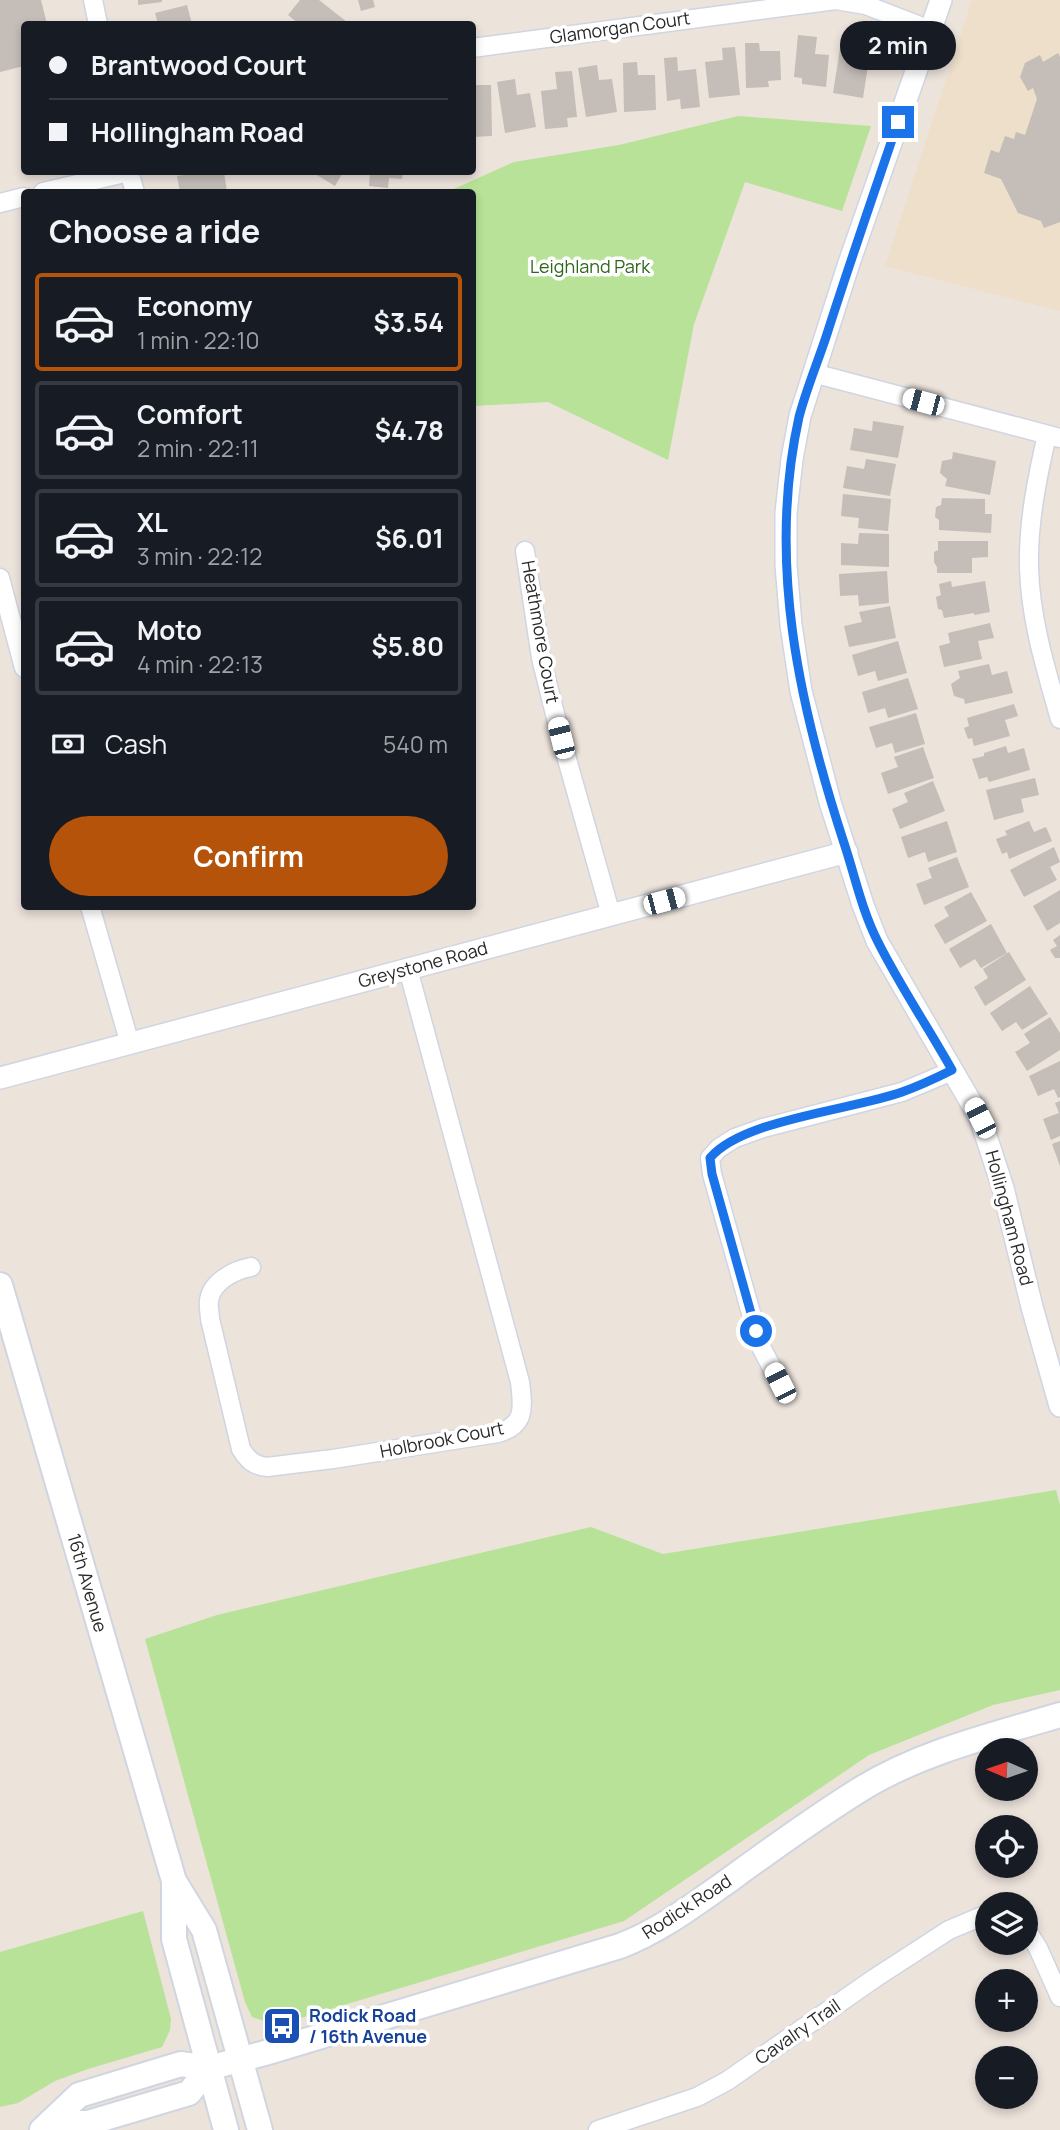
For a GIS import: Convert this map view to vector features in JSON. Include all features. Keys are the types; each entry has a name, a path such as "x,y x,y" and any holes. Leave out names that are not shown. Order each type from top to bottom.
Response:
{"main road":[{"name":"16th Avenue","path":"0,1285 174,1881 204,1930 260,2130"},
{"name":"Rodick Road","path":"209,2068 638,1939 684,1912 835,1806 880,1778 934,1754 1060,1715"},
{"name":"16th Avenue","path":"174,1881 174,1939 226,2130"},
{"path":"47,2126 88,2123 189,2093 209,2068"}],"street":[{"path":"93,0 97,21"},
{"name":"Glamorgan Court","path":"476,47 836,0 866,5 930,30"},
{"name":"Hollingham Road","path":"940,0 800,416 786,513 786,565 791,625 801,691 863,905 877,941 980,1118 1003,1188 1055,1372 1060,1406"},
{"path":"56,189 116,175"},
{"path":"0,203 21,198"},
{"path":"813,373 1054,436 1037,478 1029,568 1034,620 1060,719"},
{"name":"Heathmore Court","path":"525,551 541,658 611,915"},
{"path":"0,578 21,657"},
{"name":"Greystone Road","path":"0,1078 847,852"},
{"path":"91,910 130,1044"},
{"name":"Holbrook Court","path":"251,1267 226,1276 215,1286 208,1300 210,1319 241,1449 257,1466 333,1459 498,1433 507,1431 518,1423 522,1399 520,1382 408,969"},
{"path":"780,1383 762,1349 712,1174 710,1158 719,1148 736,1138 775,1125 902,1092 952,1070"},
{"name":"Cavalry Trail","path":"598,2130 696,2097 727,2081 875,1978 949,1930 975,1919"},
{"path":"1038,1948 1060,1997"}],"shaded area":[{"path":"972,0 1060,0 1060,311 885,266"}],"green space":[{"name":"Leighland Park","path":"738,116 871,126 842,211 745,182 694,324 668,460 548,402 476,406 476,189 454,189 514,162 619,145"},
{"path":"1056,1490 1060,1505 1060,1690 993,1705 869,1755 624,1921 277,2025 252,2017 245,2002 145,1639 217,1615 591,1527 663,1554"},
{"path":"143,1911 171,2019 170,2030 162,2047 55,2081 18,2103 0,2107 0,1952"}],"building":[{"path":"0,0 41,0 46,21 21,21 21,67 0,72"},
{"path":"138,0 162,0 162,2 138,5"},
{"path":"300,0 319,0 346,21 295,21 288,15"},
{"path":"358,0 373,0 375,7 361,11"},
{"path":"187,5 191,21 157,21 155,13"},
{"path":"798,35 817,37 815,54 829,55 826,87 802,84 802,78 794,77"},
{"path":"841,42 860,45 858,57 869,59 863,98 833,93"},
{"path":"745,43 759,43 760,51 780,51 781,80 768,81 769,87 746,88"},
{"path":"735,47 740,95 709,98 705,62 723,60 722,48"},
{"path":"1058,53 1060,222 1044,228 1041,221 1018,213 1001,179 984,173 991,150 999,153 1005,136 1014,139 1016,132 1025,135 1037,99 1033,88 1028,91 1020,77 1025,63 1040,55 1043,62"},
{"path":"677,57 678,71 696,69 700,107 681,109 680,99 667,101 664,58"},
{"path":"637,62 638,75 655,75 656,110 624,112 623,63"},
{"path":"597,65 599,80 612,79 617,112 586,117 578,68"},
{"path":"572,71 577,117 567,118 568,127 545,129 541,91 557,89 555,72"},
{"path":"515,79 517,95 530,93 536,127 505,133 497,82"},
{"path":"476,85 491,85 492,136 476,137"},
{"path":"224,175 227,189 179,189 177,176"},
{"path":"317,175 341,175 335,186"},
{"path":"370,175 403,175 402,179 389,178 388,188 369,186"},
{"path":"873,421 904,426 898,458 850,450 854,428 872,431"},
{"path":"953,452 996,461 990,495 945,486 947,479 940,473 942,461 952,459"},
{"path":"866,459 896,464 890,496 843,488 847,466 864,469"},
{"path":"843,494 891,499 888,531 858,528 859,518 841,516"},
{"path":"942,498 985,499 985,514 992,514 991,533 939,530 939,520 935,517 936,507 941,505"},
{"path":"859,533 889,534 889,567 841,565 841,543 858,544"},
{"path":"938,541 988,541 988,557 972,558 972,573 937,573 934,552 938,550"},
{"path":"887,571 889,603 859,606 858,595 840,596 839,574"},
{"path":"951,581 952,587 985,581 990,612 944,618 942,610 938,609 936,597 941,595 939,584"},
{"path":"890,606 896,638 849,647 844,626 862,622 859,612"},
{"path":"990,623 994,638 978,641 982,659 944,667 939,646 950,643 948,633"},
{"path":"898,641 907,673 878,681 875,671 858,676 852,655"},
{"path":"989,664 992,675 1007,671 1013,693 965,704 964,699 954,696 951,684 960,678 958,671"},
{"path":"908,678 918,709 888,718 885,708 868,713 862,692"},
{"path":"1014,704 1018,716 1005,720 1010,736 974,746 972,738 968,739 964,728 969,726 967,718"},
{"path":"916,713 925,744 895,753 892,743 876,748 869,727"},
{"path":"1006,746 1008,753 1024,748 1030,770 989,782 987,777 979,779 972,759"},
{"path":"923,747 934,778 888,794 881,773 898,767 894,757"},
{"path":"1035,778 1039,795 1021,799 1024,812 994,820 986,790"},
{"path":"933,781 945,811 900,829 892,809 908,802 904,793"},
{"path":"947,821 957,852 928,862 925,852 908,858 901,837"},
{"path":"1029,821 1034,832 1046,827 1052,841 1009,859 1007,852 1002,854 996,839 1007,835 1005,831"},
{"path":"1054,847 1060,862 1050,867 1057,880 1024,897 1010,870"},
{"path":"957,857 969,887 924,905 916,884 932,878 928,868"},
{"path":"1060,890 1060,923 1047,931 1033,906"},
{"path":"971,892 987,921 945,944 934,925 949,916 944,907"},
{"path":"991,924 1007,953 981,968 975,959 960,968 949,949"},
{"path":"1060,935 1060,958 1055,958 1050,950 1057,946 1053,940"},
{"path":"1009,952 1026,980 985,1006 974,987 988,978 983,969"},
{"path":"1030,986 1048,1014 1022,1030 1016,1022 1002,1031 990,1013"},
{"path":"1050,1017 1060,1033 1060,1050 1027,1071 1015,1052 1030,1043 1024,1034"},
{"path":"1060,1061 1060,1097 1058,1098 1054,1089 1038,1096 1029,1076"},
{"path":"1060,1101 1060,1136 1051,1140 1043,1119 1059,1113 1055,1103"},
{"path":"1060,1141 1060,1166 1052,1144"}],"place":[{"name":"Rodick Road / 16th Avenue","path":"282,2026"}],"route":[{"path":"756,1331 712,1174 710,1158 719,1148 736,1138 763,1128 902,1092 952,1070 877,941 863,905 801,691 791,625 786,565 786,513 800,416 898,122"}]}
